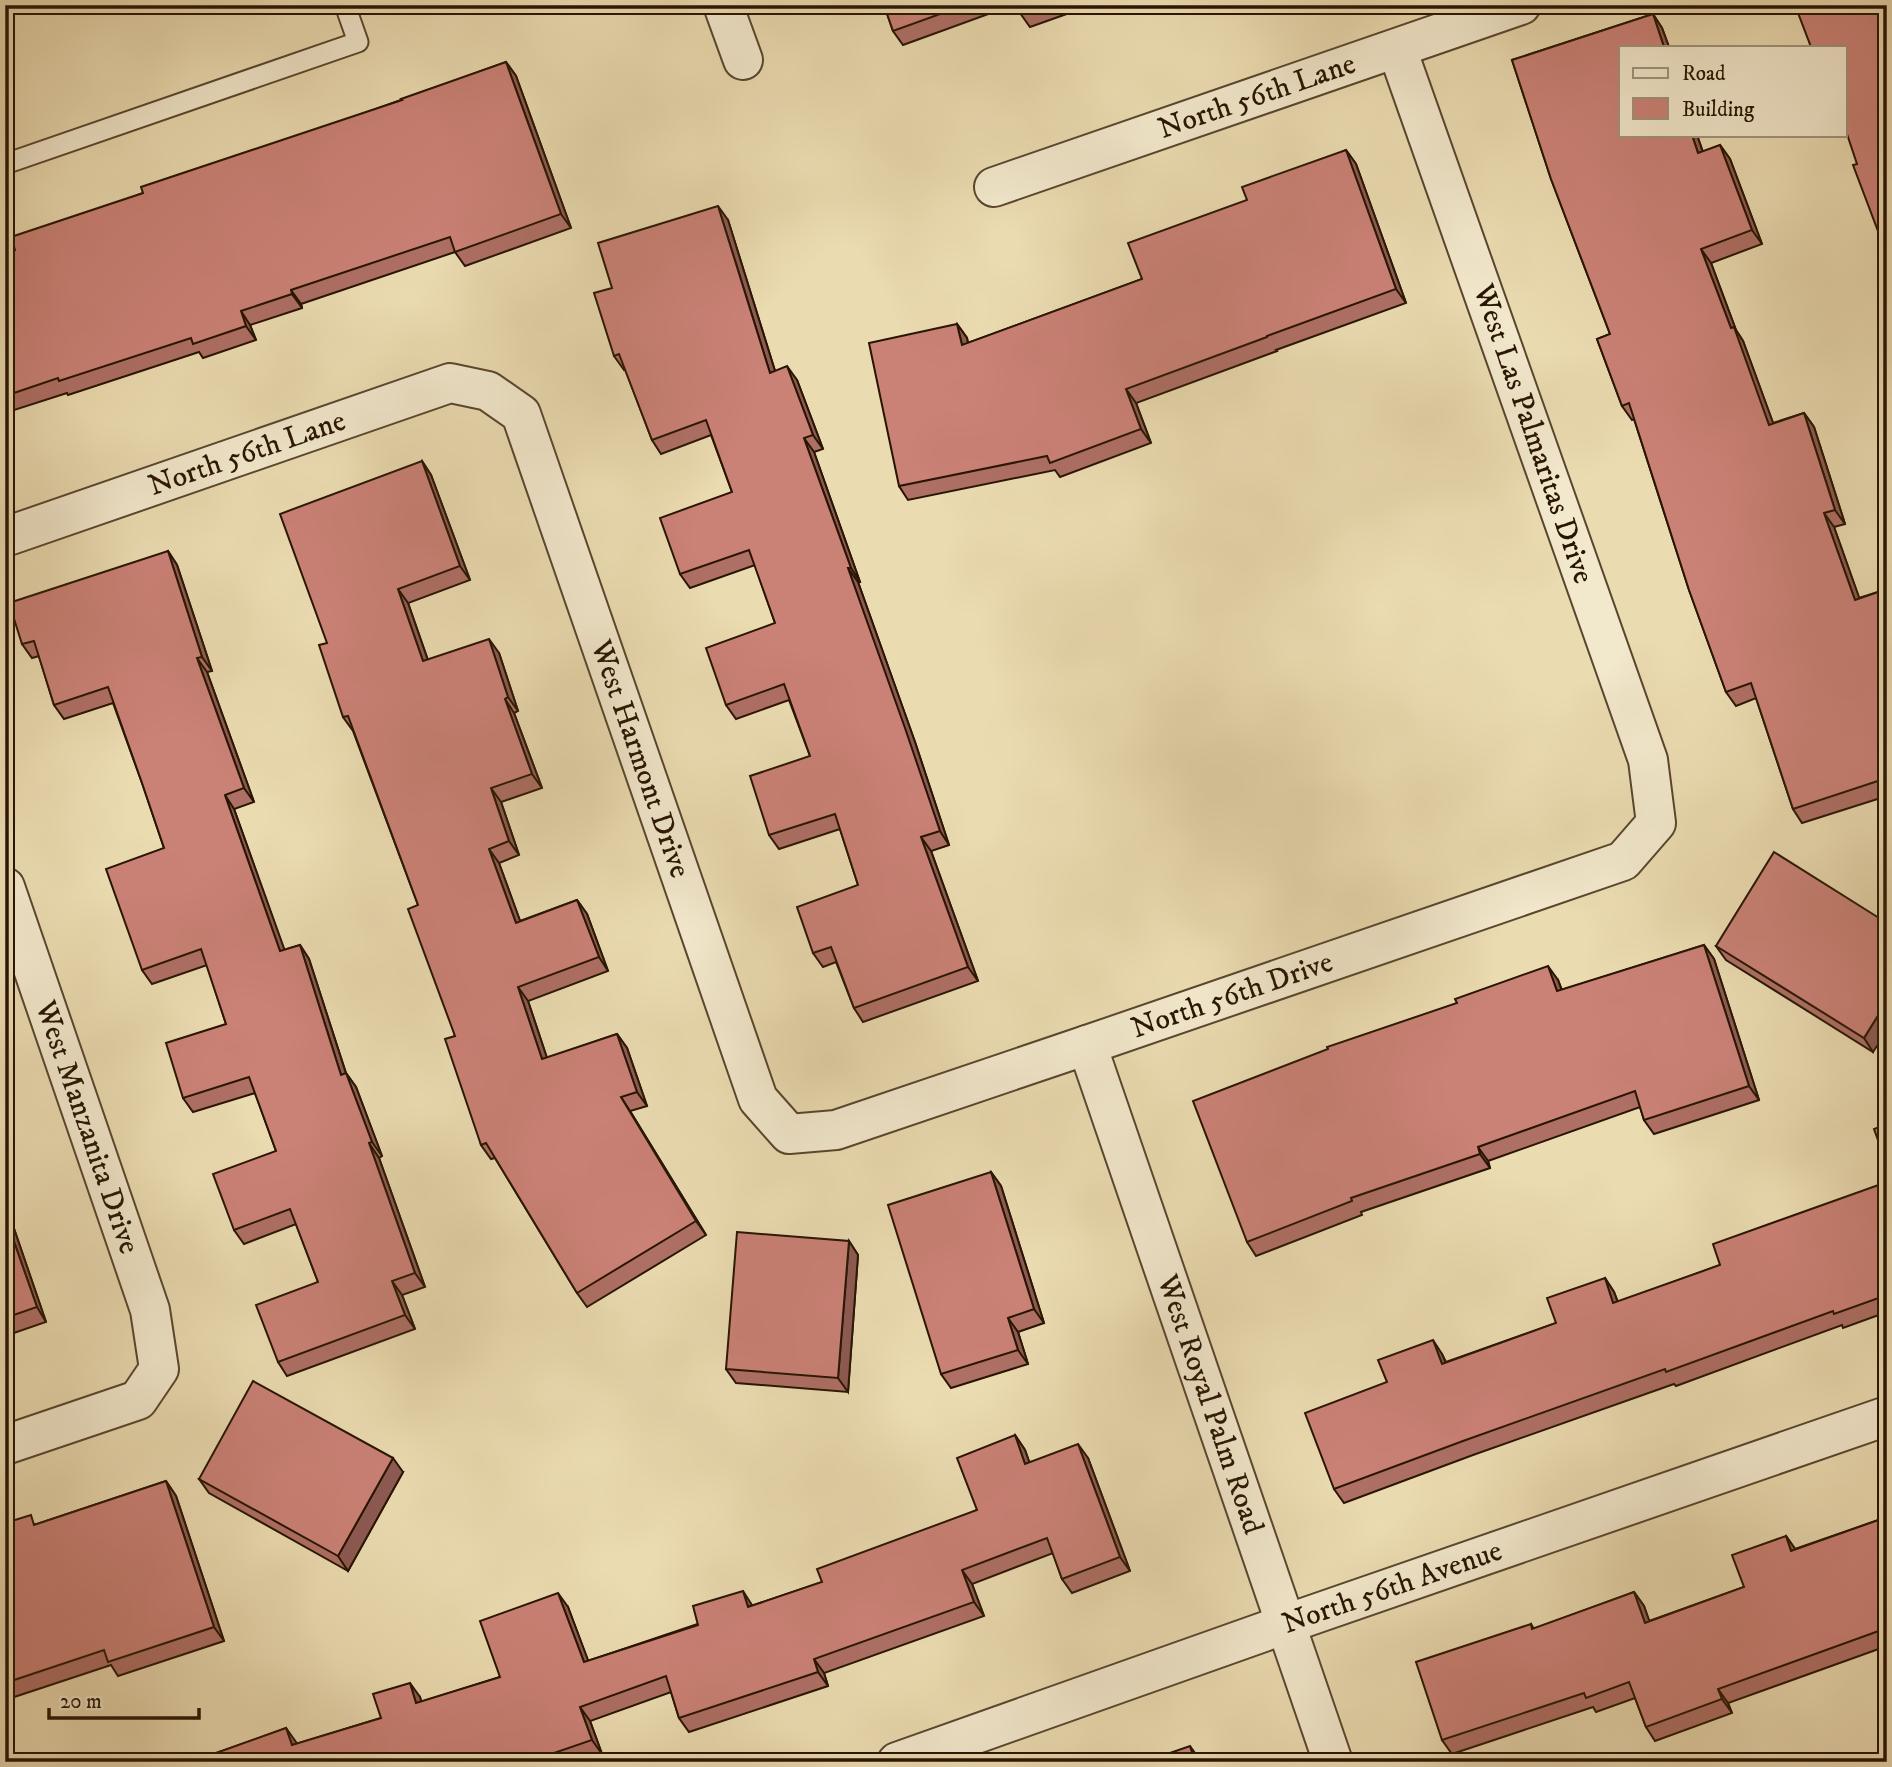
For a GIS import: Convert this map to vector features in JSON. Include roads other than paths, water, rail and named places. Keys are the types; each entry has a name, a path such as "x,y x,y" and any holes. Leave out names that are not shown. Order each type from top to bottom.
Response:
{"street":[{"path":"723,5 743,60"},
{"name":"North 56th Lane","path":"994,187 1521,5"},
{"name":"West Las Palmaritas Drive","path":"1397,49 1648,760 1656,823"},
{"name":"North 56th Lane","path":"5,537 450,383 488,391"},
{"name":"West Harmont Drive","path":"488,391 521,414 758,1099 789,1134"},
{"name":"North 56th Drive","path":"789,1134 836,1130 1623,861 1656,823"},
{"name":"West Manzanita Drive","path":"5,887 150,1310 159,1369 138,1400 5,1445"},
{"name":"West Royal Palm Road","path":"1087,1045 1333,1762"},
{"name":"North 56th Avenue","path":"897,1762 1887,1416"}],"lane":[{"path":"5,164 358,42 345,5"}]}
